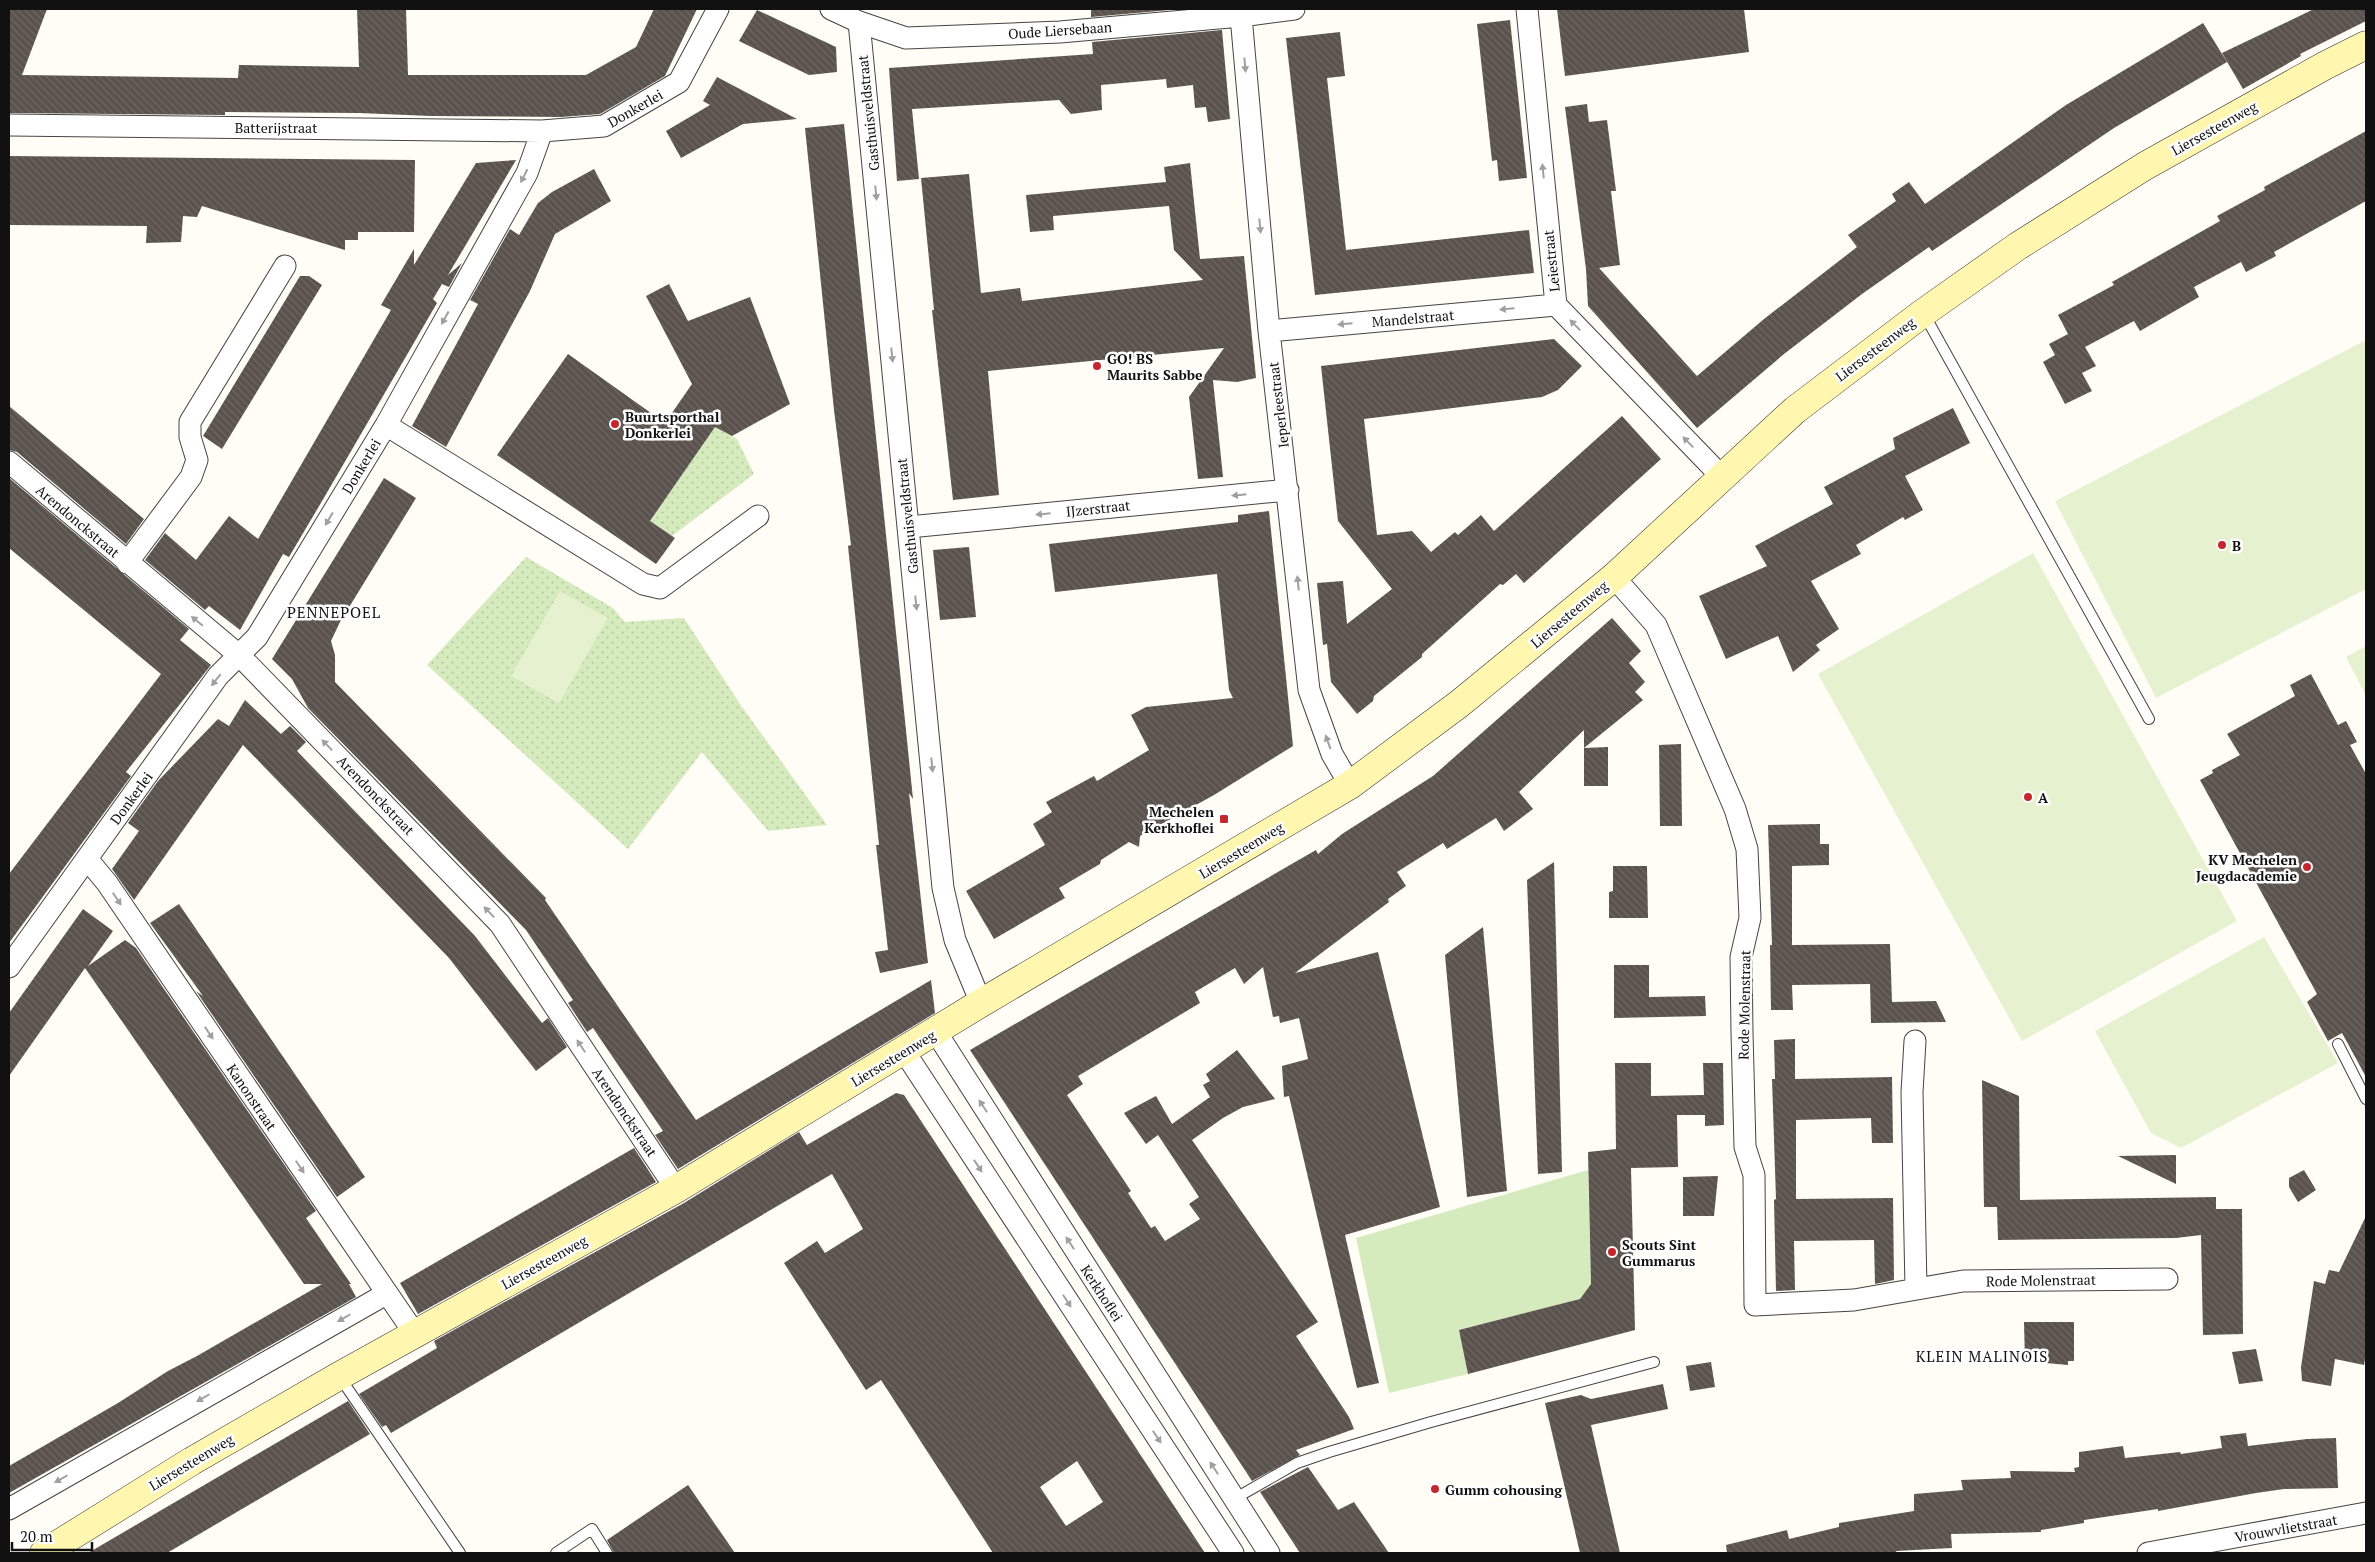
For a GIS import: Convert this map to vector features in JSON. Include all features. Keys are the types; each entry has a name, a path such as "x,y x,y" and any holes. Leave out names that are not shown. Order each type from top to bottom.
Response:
{"main road":[{"name":"Liersesteenweg","path":"56,1550 184,1466 339,1376 676,1188 1350,785 1459,704 1614,577 1795,410 1923,313 2018,246 2145,166 2326,65 2366,45"}],"street":[{"name":"Donkerlei","path":"9,967 88,860 218,676 257,638 386,425 527,173 542,131 604,126 679,82 718,9"},
{"name":"Oude Liersebaan","path":"831,9 859,22 906,38 1060,32 1241,16 1294,9"},
{"name":"Leiestraat","path":"1527,9 1556,305 1722,477"},
{"name":"Ieperleestraat","path":"1241,16 1270,331 1309,690 1332,754 1350,785"},
{"name":"Gasthuisveldstraat","path":"859,22 943,888 955,940 981,1004"},
{"name":"Batterijstraat","path":"9,125 542,131"},
{"path":"128,563 191,477 197,460 190,437 190,422 285,266"},
{"name":"Mandelstraat","path":"1270,331 1556,305"},
{"path":"386,425 643,584 660,588 758,516"},
{"name":"Arendonckstraat","path":"9,462 240,656 500,924 676,1188"},
{"name":"IJzerstraat","path":"909,527 1288,490"},
{"name":"Rode Molenstraat","path":"1614,577 1656,625 1735,809 1747,848 1750,918 1741,957 1742,1032 1745,1147 1754,1175 1755,1305 1854,1300 1963,1281 2166,1279"},
{"name":"Kanonstraat","path":"88,860 112,892 415,1334"},
{"name":"Kerkhoflei","path":"936,1032 1269,1553"},
{"path":"1915,1041 1912,1092 1916,1288"},
{"path":"904,1051 1233,1553"},
{"path":"9,1509 386,1294"},
{"name":"Vrouwvlietstraat","path":"2148,1553 2366,1513"}],"lane":[{"path":"1923,313 2149,719"},
{"path":"2338,1044 2366,1099"},
{"path":"1234,1499 1297,1463 1329,1452 1431,1422 1654,1362"},
{"path":"339,1376 460,1553"},
{"path":"556,1553 592,1529 607,1553"}],"green space":[{"name":"B","path":"2366,340 2366,589 2156,698 2055,501"},
{"path":"715,427 737,439 754,474 672,536 650,521"},
{"name":"A","path":"2033,553 2237,921 2022,1041 1818,674"},
{"path":"526,557 613,608 625,622 684,618 740,704 827,825 768,831 702,752 628,849 427,665"},
{"path":"560,591 608,618 559,703 511,676"},
{"path":"2366,646 2366,696 2346,657"},
{"path":"2264,937 2338,1063 2181,1148 2151,1133 2095,1031"},
{"path":"1588,1170 1591,1284 1580,1299 1460,1330 1468,1374 1389,1393 1356,1238"}],"building":[{"path":"9,9 47,9 22,75 238,78 239,65 359,67 357,9 406,9 408,75 586,75 636,47 654,9 697,9 665,76 600,114 561,117 225,112 225,115 9,113"},
{"path":"1091,9 1181,9 1091,17"},
{"path":"1557,9 1744,9 1749,52 1565,76"},
{"path":"2314,9 2366,9 2366,21 2300,54 2301,56 2243,89 2222,53"},
{"path":"757,10 836,47 837,72 809,75 739,41"},
{"path":"1510,20 1527,178 1499,181 1497,160 1492,161 1477,24"},
{"path":"2203,23 2227,62 2114,128 1932,251 1929,247 1862,294 1784,354 1697,428 1588,306 1586,269 1565,107 1587,104 1589,122 1607,120 1616,191 1611,191 1620,265 1599,268 1697,376 1764,319 1857,247 1848,235 1896,201 1892,194 1909,182 1925,204 2066,105"},
{"path":"1222,30 1230,119 1208,122 1206,107 1195,108 1193,85 1167,88 1166,79 1101,85 1102,110 1071,114 1059,100 912,109 919,179 897,181 889,68 1093,54 1092,42"},
{"path":"1340,32 1345,76 1327,78 1346,250 1529,230 1534,273 1315,295 1286,38"},
{"path":"717,77 797,119 743,124 681,158 666,131 710,105 703,101"},
{"path":"844,124 913,799 909,793 928,963 880,973 875,952 888,950 876,845 879,845 848,546 851,545 834,410 805,128"},
{"path":"2366,131 2366,201 2274,252 2276,256 2246,272 2241,262 2194,287 2199,297 2140,331 2134,321 2085,347 2096,366 2082,373 2092,391 2065,404 2043,362 2055,355 2049,344 2068,334 2058,315 2114,285 2112,282 2220,221 2217,216 2265,190 2264,187"},
{"path":"9,156 415,160 414,232 358,232 358,240 345,240 345,250 202,206 197,217 183,216 181,242 146,243 147,226 9,225"},
{"path":"516,160 448,275 462,263 449,287 442,284 433,299 437,303 325,496 289,557 283,554 240,630 209,606 205,610 145,560 165,533 196,560 229,516 258,539 391,310 381,305 414,249 414,265 476,163"},
{"path":"1190,163 1200,259 1244,256 1256,378 1237,382 1213,380 1223,477 1198,479 1189,397 1224,348 988,371 999,495 953,500 932,310 934,310 921,178 969,174 981,293 1020,288 1022,301 1203,280 1174,250 1169,206 1053,216 1054,230 1030,232 1026,195 1166,182 1164,167"},
{"path":"594,169 611,201 555,234 530,291 446,447 412,426 478,304 470,300 510,229 519,235 538,203 552,192"},
{"path":"300,276 309,276 322,285 222,449 203,436"},
{"name":"Buurtsporthal Donkerlei","path":"669,284 688,321 750,297 790,404 732,436 715,427 650,521 675,538 656,564 497,455 568,354 665,423 692,384 646,296"},
{"path":"1554,339 1582,366 1558,390 1542,397 1364,419 1377,535 1412,531 1431,552 1455,532 1458,535 1481,515 1494,531 1622,416 1661,459 1524,583 1516,574 1503,585 1500,584 1422,654 1422,657 1374,696 1373,701 1357,714 1331,682 1327,644 1323,645 1317,583 1343,581 1347,624 1392,589 1338,521 1321,366"},
{"path":"9,406 144,519 126,544 17,452 9,450"},
{"path":"1953,408 1970,443 1905,476 1923,510 1905,520 1903,517 1856,545 1861,554 1811,581 1839,629 1816,645 1820,650 1793,672 1778,636 1726,659 1699,596 1767,566 1755,546 1833,504 1824,487 1895,449 1893,438"},
{"path":"9,478 189,629 180,640 211,665 126,772 131,776 9,943 9,874 161,674 9,548"},
{"path":"384,478 416,498 340,622 331,641 335,655 335,682 546,898 545,900 696,1120 931,980 935,1013 678,1169 655,1135 663,1131 593,1028 587,1032 568,1003 573,1000 526,930 308,708 292,679 272,659"},
{"path":"1269,511 1293,746 1214,795 1140,836 1139,847 1129,842 1101,860 1100,864 1059,888 1065,898 994,939 966,891 1045,845 1033,824 1052,812 1046,802 1094,776 1097,781 1149,750 1131,715 1146,707 1233,698 1229,690 1217,574 1055,592 1049,544 1238,522 1238,515"},
{"path":"969,547 976,617 940,620 933,550"},
{"path":"1612,618 1641,651 1629,663 1645,682 1635,692 1643,700 1584,748 1584,730 1519,792 1533,809 1504,831 1496,818 1447,849 1443,843 1397,872 1406,886 1388,899 1389,902 1295,973 1378,952 1440,1207 1345,1235 1379,1383 1357,1388 1289,1096 1284,1097 1282,1066 1308,1059 1299,1018 1280,1023 1279,1016 1273,1017 1263,967 1244,984 1235,968 1195,992 1200,1003 1078,1076 1083,1084 1067,1095 1131,1191 1128,1193 1151,1228 1155,1226 1165,1241 1200,1219 1189,1204 1199,1197 1158,1135 1146,1144 1124,1113 1156,1096 1172,1124 1210,1097 1203,1085 1210,1081 1206,1074 1237,1050 1275,1099 1243,1107 1223,1118 1192,1140 1318,1322 1296,1336 1349,1417 1354,1429 1296,1450 1300,1455 1252,1481 970,1050 1316,850 1318,854 1342,834 1433,776"},
{"name":"KV Mechelen Jeugdacademie","path":"2311,674 2338,725 2346,721 2357,742 2350,745 2366,774 2366,1077 2342,1033 2328,1041 2307,1002 2317,994 2200,780 2213,773 2212,770 2240,755 2227,734 2295,696 2290,685"},
{"path":"245,700 281,734 290,726 306,742 297,751 475,936 542,1023 548,1018 567,1047 536,1071 449,958 243,745 134,900 112,869 139,831 128,823 158,781 218,719 229,726"},
{"path":"1681,744 1682,826 1660,826 1659,745"},
{"path":"1608,747 1608,786 1584,786 1584,748"},
{"path":"1820,824 1820,844 1829,844 1829,865 1792,866 1792,945 1890,944 1892,1002 1936,1001 1946,1022 1871,1023 1870,984 1792,985 1793,1010 1771,1010 1770,945 1772,945 1768,825"},
{"path":"1554,862 1562,1172 1538,1174 1527,880"},
{"path":"1613,866 1647,866 1648,918 1609,918 1609,892 1613,891"},
{"path":"179,904 365,1177 337,1197 196,991 203,996 150,923"},
{"path":"83,909 113,931 88,966 125,940 136,948 316,1211 306,1218 351,1284 349,1284 356,1297 9,1493 9,1466 118,1403 168,1371 322,1284 304,1284 85,968 9,1076 9,1013"},
{"path":"1483,927 1507,1191 1467,1197 1445,955"},
{"path":"1614,965 1649,965 1649,997 1705,996 1706,1016 1614,1018"},
{"path":"1795,1039 1795,1079 1892,1077 1893,1143 1872,1143 1871,1118 1796,1120 1796,1199 1893,1198 1894,1280 1875,1284 1874,1240 1794,1241 1795,1290 1776,1291 1774,1200 1776,1199 1772,1079 1775,1079 1774,1040"},
{"name":"Scouts Sint Gummarus","path":"1615,1063 1651,1063 1651,1096 1704,1095 1703,1063 1723,1063 1724,1125 1705,1126 1705,1115 1677,1115 1678,1167 1631,1168 1635,1330 1468,1374 1459,1330 1580,1299 1591,1284 1588,1152 1616,1149"},
{"path":"1982,1080 2019,1096 2020,1200 2216,1197 2216,1209 2242,1209 2243,1334 2203,1335 2201,1235 2176,1238 1998,1240 1997,1207 1984,1207"},
{"path":"896,1093 904,1095 1205,1553 993,1553 881,1380 866,1390 784,1263 817,1241 825,1253 863,1229 832,1174 391,1433 386,1425 382,1427 359,1394 437,1348 434,1341 684,1203 799,1132 807,1145","holes":["1077,1461 1103,1502 1066,1526 1040,1487"]},
{"path":"634,1148 656,1182 418,1314 400,1283"},
{"path":"2176,1155 2176,1184 2118,1156"},
{"path":"2304,1170 2316,1190 2298,1202 2289,1187 2289,1178"},
{"path":"1718,1176 1714,1216 1683,1216 1683,1177"},
{"path":"2366,1216 2366,1354 2364,1365 2335,1359 2331,1386 2302,1381 2301,1367 2314,1281 2325,1284 2329,1270 2339,1272"},
{"path":"2024,1322 2074,1322 2074,1361 2068,1361 2068,1365 2025,1361"},
{"path":"2256,1349 2263,1381 2239,1384 2232,1352"},
{"path":"1711,1362 1715,1387 1690,1391 1686,1366"},
{"path":"1663,1384 1668,1409 1591,1425 1620,1553 1580,1553 1545,1403 1581,1395 1591,1399"},
{"path":"348,1401 370,1434 167,1553 88,1553"},
{"path":"2246,1433 2248,1446 2307,1439 2336,1438 2338,1488 2284,1489 2256,1493 2158,1511 2158,1509 2084,1520 2084,1523 2041,1530 2041,1532 1951,1534 1952,1548 1896,1551 1897,1553 1727,1553 1726,1545 1787,1530 1789,1539 1839,1527 1839,1523 1914,1511 1914,1494 1963,1490 1961,1480 2011,1478 2010,1471 2075,1472 2074,1468 2079,1467 2079,1452 2123,1446 2125,1458 2180,1452 2181,1454 2222,1448 2220,1436"},
{"path":"1308,1467 1338,1510 1354,1502 1389,1553 1300,1553 1260,1492"},
{"path":"688,1485 735,1553 614,1553 607,1540"}],"place":[{"name":"GO! BS Maurits Sabbe","path":"1097,366"},
{"name":"Buurtsporthal Donkerlei","path":"615,424"},
{"name":"B","path":"2222,545"},
{"name":"A","path":"2028,797"},
{"name":"Mechelen Kerkhoflei","path":"1224,819"},
{"name":"KV Mechelen Jeugdacademie","path":"2307,867"},
{"name":"Scouts Sint Gummarus","path":"1612,1252"},
{"name":"Gumm cohousing","path":"1435,1489"}],"district":[{"name":"PENNEPOEL","path":"334,612"},
{"name":"KLEIN MALINOIS","path":"1982,1356"}]}
